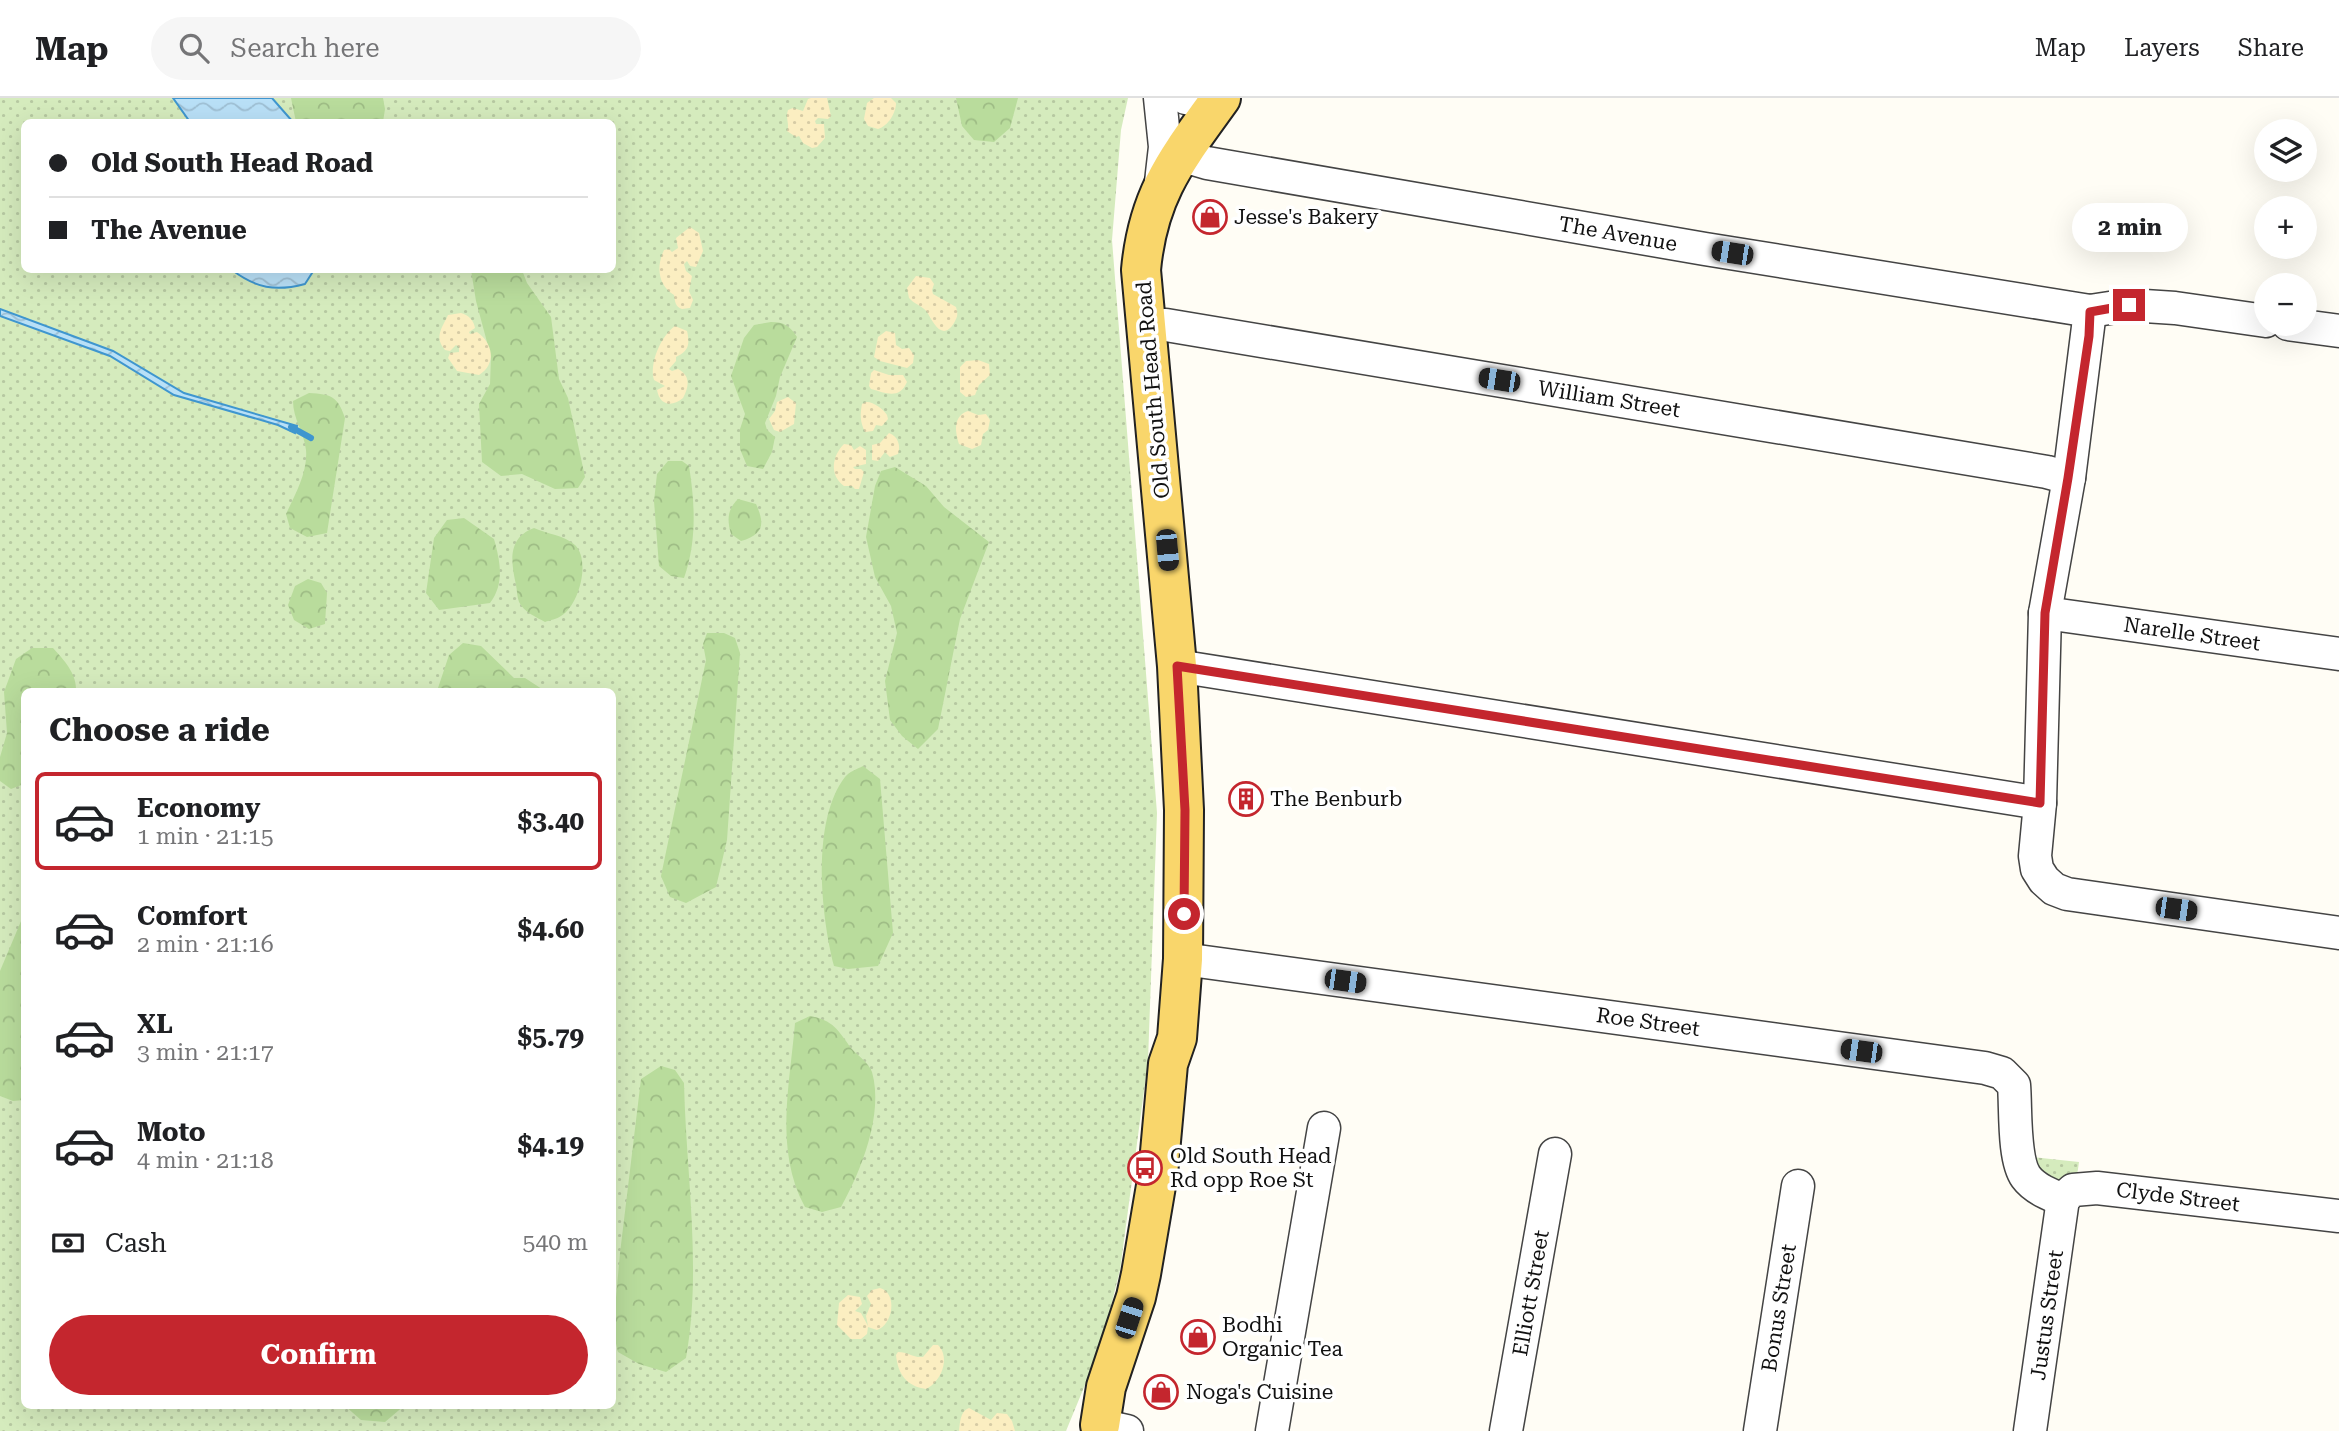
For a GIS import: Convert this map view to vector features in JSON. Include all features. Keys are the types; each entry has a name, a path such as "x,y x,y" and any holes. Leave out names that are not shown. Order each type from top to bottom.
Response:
{"main road":[{"name":"Old South Head Road","path":"1108,1429 1106,1387 1136,1297 1158,1174 1168,1064 1177,1038 1183,959 1185,810 1177,666 1142,270 1143,250 1161,187 1180,155 1221,98"}],"street":[{"path":"1160,98 1165,147 1161,187"},
{"path":"1186,98 1201,101 1211,98"},
{"name":"The Avenue","path":"1180,155 1207,163 1693,247 2090,312 2129,305 2175,308 2254,319"},
{"path":"2090,312 2089,336 2068,478 2045,613 2040,803 2035,856 2037,869 2054,890 2067,894 2339,933"},
{"name":"William Street","path":"1148,326 1166,325 2047,472 2068,478"},
{"path":"2317,328 2339,331"},
{"name":"Narelle Street","path":"2045,613 2339,654"},
{"path":"1177,666 2040,803"},
{"name":"Roe Street","path":"1183,959 1985,1068 2002,1073 2014,1085 2018,1149 2027,1178 2051,1196 2063,1199"},
{"path":"1272,1431 1324,1128"},
{"name":"Elliott Street","path":"1506,1431 1555,1154"},
{"name":"Bonus Street","path":"1760,1431 1798,1186"},
{"name":"Clyde Street","path":"2063,1199 2073,1190 2097,1188 2339,1216"},
{"name":"Justus Street","path":"2030,1431 2063,1199"}],"green space":[{"path":"0,98 1128,98 1121,130 1112,240 1157,813 1148,1061 1120,1270 1101,1346 1066,1431 0,1431"},
{"path":"291,98 383,98 385,109 383,119 295,119"},
{"path":"956,98 1018,98 1010,128 994,142 974,140 962,126"},
{"path":"471,273 523,273 551,317 559,379 568,398 585,477 578,488 555,489 522,474 501,476 482,462 479,404 490,384 491,357"},
{"path":"771,322 786,325 797,337 765,423 767,430 775,437 772,452 763,469 747,466 740,449 740,429 745,414 731,376 744,338 754,325"},
{"path":"309,393 333,398 340,405 345,418 327,533 307,537 290,528 286,514 300,483 306,458 305,443 293,401"},
{"path":"668,461 682,461 689,466 691,480 693,536 684,578 671,576 659,566 654,501 657,474"},
{"path":"895,467 926,486 944,507 989,542 960,619 938,729 918,749 902,736 890,720 885,681 897,633 891,606 875,577 866,537 875,486 881,471"},
{"path":"738,499 756,504 761,517 758,531 741,541 731,534 729,524 730,511"},
{"path":"464,518 494,539 499,564 498,588 490,603 439,610 426,593 434,538 447,520"},
{"path":"534,528 571,542 580,552 582,561 581,582 573,603 561,616 545,622 521,606 513,568 515,544 525,532"},
{"path":"308,579 321,583 327,593 325,624 309,629 294,620 288,605 295,586"},
{"path":"707,633 724,633 735,638 740,653 727,840 716,887 686,903 670,897 661,876 706,660 703,644"},
{"path":"463,643 481,646 514,678 525,678 540,688 438,688 449,655"},
{"path":"32,648 53,648 72,673 76,688 21,688 21,785 11,789 0,781 0,757 7,733 4,692 16,659"},
{"path":"863,766 880,779 893,933 878,966 848,969 834,966 829,945 823,895 823,843 834,796 847,775"},
{"path":"21,921 21,1100 13,1101 0,1096 0,971"},
{"path":"810,1016 830,1023 866,1062 872,1072 875,1088 873,1124 856,1177 841,1207 822,1212 805,1207 795,1185 787,1140 786,1116 795,1023"},
{"path":"661,1066 675,1070 684,1083 693,1255 691,1324 686,1358 666,1372 639,1364 618,1352 616,1344 620,1253 641,1079"},
{"path":"2023,1156 2079,1162 2077,1176 2057,1189"},
{"path":"349,1409 400,1409 385,1422 361,1420"}],"sand":[{"path":"811,98 827,98 831,116 815,121 816,124 824,124 825,138 817,147 812,148 803,143 799,136 787,131 788,110 793,108 803,111"},
{"path":"874,98 891,98 896,107 888,122 878,129 868,126 864,119 867,103"},
{"path":"690,227 699,233 703,251 696,267 690,266 687,261 684,264 686,271 692,276 689,291 693,300 690,308 682,309 662,281 659,269 664,250 669,249 672,252 678,248 676,238"},
{"path":"916,276 930,278 934,284 933,294 956,307 957,317 946,331 938,328 925,310 909,298 907,288"},
{"path":"461,313 474,323 475,328 470,334 477,332 487,342 491,354 489,365 479,375 457,371 448,358 450,353 459,352 459,347 456,345 450,351 445,350 440,341 440,332 448,315"},
{"path":"675,326 687,331 688,343 686,350 676,357 669,369 678,369 685,375 687,390 683,398 671,404 664,402 659,395 657,390 665,386 654,380 653,366 661,343"},
{"path":"886,331 895,333 896,345 902,349 909,348 914,355 913,363 907,368 874,357 878,337"},
{"path":"978,360 989,364 990,375 979,385 975,395 966,397 960,392 960,367 966,361"},
{"path":"874,370 889,375 903,375 907,382 904,388 896,393 871,389 871,373"},
{"path":"788,397 796,403 794,424 780,432 774,430 769,419 777,402"},
{"path":"866,402 881,408 888,419 882,426 876,425 873,431 865,432 861,415 862,404"},
{"path":"968,411 978,415 986,414 990,420 981,445 972,449 959,444 957,434 956,424 960,416"},
{"path":"889,433 895,436 898,442 898,454 890,457 885,452 878,461 872,460 872,445 880,443"},
{"path":"844,444 851,445 854,450 860,446 866,450 866,464 853,467 864,472 859,489 844,486 834,471 837,454"},
{"path":"880,1288 886,1291 891,1302 887,1322 877,1330 868,1327 867,1334 861,1339 851,1339 837,1325 839,1303 848,1295 860,1297 862,1304 855,1311 861,1313 868,1326 866,1316 871,1304 867,1296 872,1290"},
{"path":"933,1345 938,1345 944,1356 940,1375 926,1389 913,1385 901,1373 896,1355 902,1352 923,1357"},
{"path":"969,1408 991,1420 997,1413 1007,1414 1015,1431 959,1431 962,1414"}],"water":[{"path":"173,98 272,98 290,119 188,119"},
{"path":"237,273 312,273 305,284 284,288 266,287"},
{"path":"0,309 113,351 184,393 297,426 295,433 278,425 174,395 110,356 0,316"}],"waterway":[{"path":"291,427 311,438"}],"place":[{"name":"Jesse's Bakery","path":"1210,217"},
{"name":"The Benburb","path":"1246,799"},
{"name":"Old South Head Rd opp Roe St","path":"1145,1168"},
{"name":"Bodhi Organic Tea","path":"1198,1337"},
{"name":"Noga's Cuisine","path":"1161,1392"}],"route":[{"path":"1184,914 1185,810 1177,666 2040,803 2045,613 2068,478 2089,336 2090,312 2129,305"}]}
